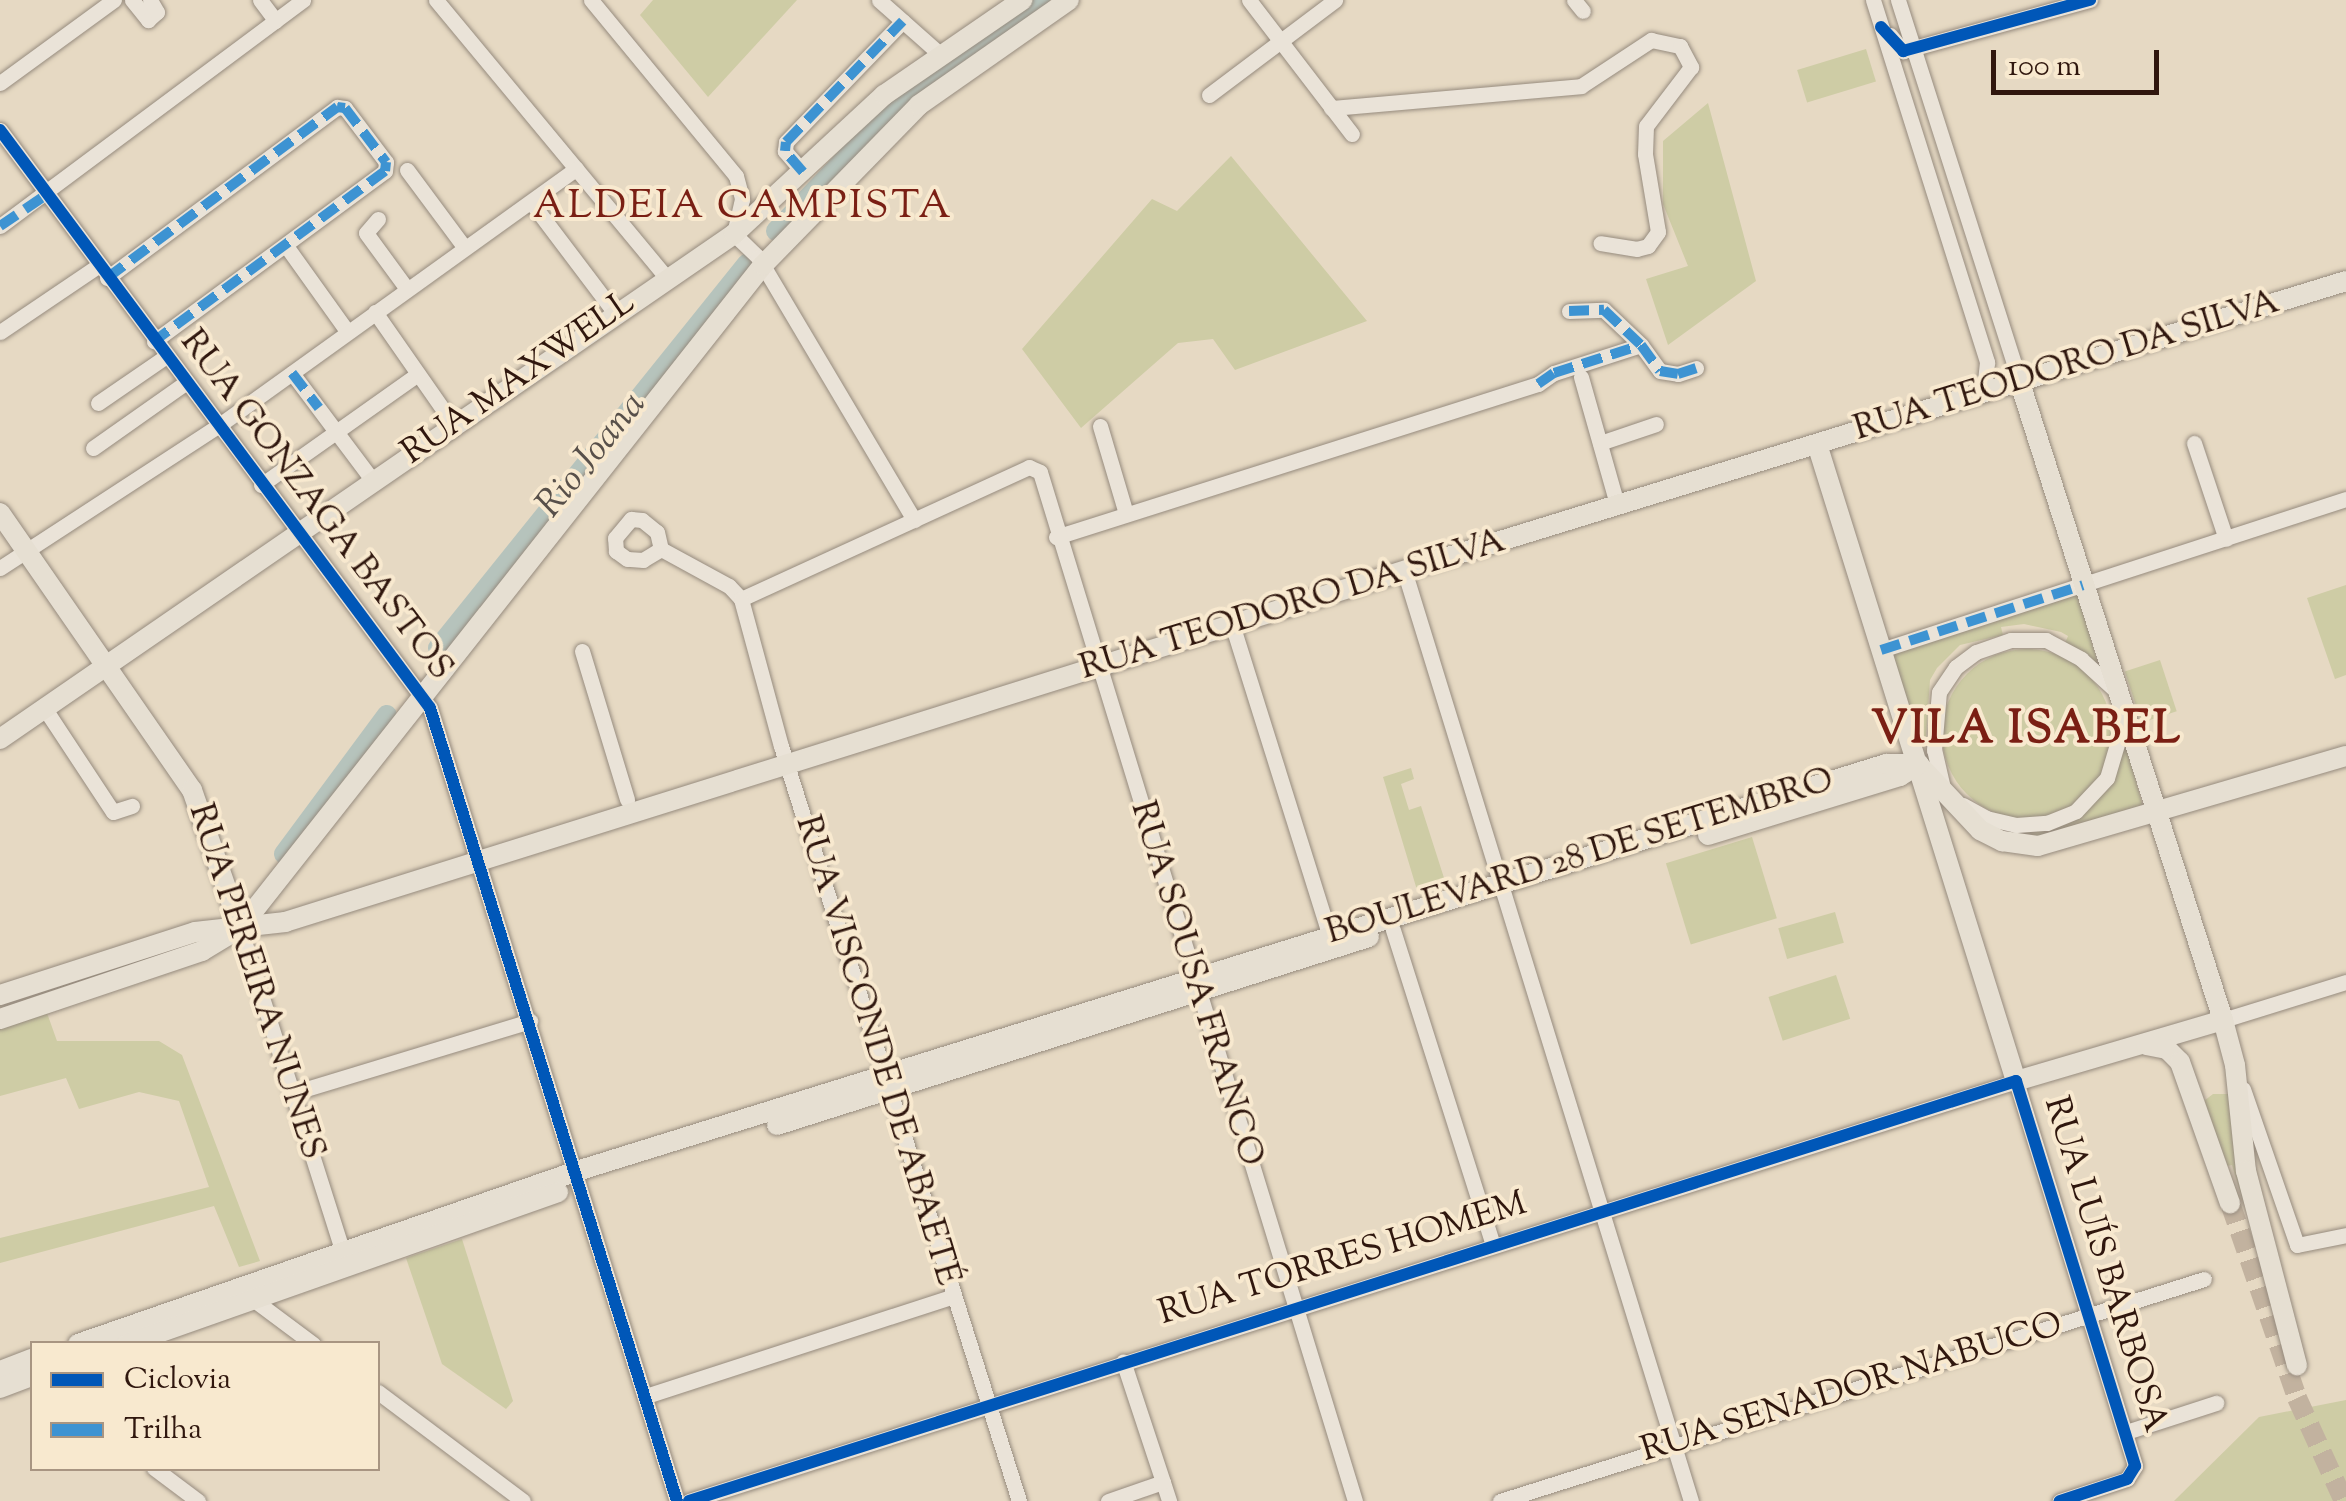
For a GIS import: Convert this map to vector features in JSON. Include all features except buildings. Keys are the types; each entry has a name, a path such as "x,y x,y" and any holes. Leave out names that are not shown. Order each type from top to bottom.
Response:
{"main road":[{"name":"RUA MAXWELL","path":"0,739 734,234 884,94 1022,0"},
{"path":"0,1018 202,951 240,928 763,265 919,105 1068,0"},
{"name":"RUA TEODORO DA SILVA","path":"0,995 196,932 285,922 1404,570 2346,282"},
{"path":"2020,383 2223,1020 2235,1065 2246,1171 2296,1365"},
{"name":"RUA LUÍS BARBOSA","path":"1817,444 2016,1081"},
{"name":"RUA PEREIRA NUNES","path":"0,513 192,790 240,928"},
{"path":"1919,764 1980,830 2019,845 2060,843 2346,756"},
{"name":"BOULEVARD 28 DE SETEMBRO","path":"1338,939 1393,930 1886,764 1919,764"},
{"name":"BOULEVARD 28 DE SETEMBRO","path":"87,1341 579,1178 886,1085 1338,939 1503,892"},
{"name":"RUA TORRES HOMEM","path":"2016,1081 2223,1020"},
{"path":"2139,1046 2162,1048 2177,1057 2230,1203"},
{"name":"BOULEVARD 28 DE SETEMBRO","path":"136,1341 254,1300 345,1258"},
{"path":"0,1371 30,1361"},
{"path":"0,1388 30,1377"}],"street":[{"path":"0,84 114,0"},
{"path":"132,0 146,20 157,12 150,0"},
{"path":"260,0 276,21"},
{"path":"0,226 304,0"},
{"path":"436,0 666,278"},
{"path":"591,0 736,176 742,199 734,234 746,242 763,265 914,520 741,599 729,586 661,549"},
{"path":"879,0 941,56"},
{"path":"1249,0 1352,134"},
{"path":"1209,95 1334,0"},
{"path":"1873,0 1987,362 1985,380 1972,397"},
{"path":"1898,0 2020,383"},
{"path":"1882,26 1900,51 2090,0"},
{"path":"803,172 786,152 786,142 903,22"},
{"path":"1331,108 1581,86 1635,48 1662,40 1680,46 1690,67 1646,126 1645,154 1658,232 1648,246 1637,249 1600,243"},
{"path":"0,332 102,272 337,107 344,108 386,162 385,171 154,341"},
{"name":"RUA GONZAGA BASTOS","path":"0,130 185,383 422,694 479,858 677,1501"},
{"path":"0,568 218,426 576,168"},
{"path":"407,170 465,248"},
{"path":"531,202 615,313"},
{"path":"378,219 366,233 406,289"},
{"path":"289,250 348,331"},
{"path":"1569,311 1604,310 1660,371 1678,374 1696,368"},
{"path":"375,312 453,424"},
{"path":"1056,536 1538,384 1554,373 1640,345"},
{"path":"98,403 166,357"},
{"path":"292,373 373,481"},
{"path":"262,485 418,374"},
{"path":"1581,377 1617,504"},
{"path":"93,448 185,383"},
{"path":"1600,443 1656,424"},
{"path":"1100,426 1126,514"},
{"path":"2194,444 2226,539"},
{"name":"RUA SOUSA FRANCO","path":"914,520 1036,467 1356,1501"},
{"path":"1881,650 2346,499"},
{"path":"1404,570 1691,1501"},
{"name":"RUA VISCONDE DE ABAETÉ","path":"741,599 787,764 1019,1501"},
{"path":"1232,624 1338,939"},
{"path":"1919,764 1934,731 1945,680 1966,659 2000,643 2034,638 2056,644 2117,695 2120,734 2106,778 2076,811 2047,823 2006,824 1977,814 1947,792 1934,731"},
{"path":"582,651 627,798"},
{"path":"45,709 113,812 132,806"},
{"name":"RUA PEREIRA NUNES","path":"240,928 345,1258"},
{"path":"1393,930 1493,1245"},
{"name":"RUA TORRES HOMEM","path":"2223,1020 2346,982"},
{"path":"293,1094 530,1021"},
{"path":"2235,1065 2298,1245 2346,1234"},
{"name":"RUA TORRES HOMEM","path":"689,1501 2016,1081"},
{"name":"RUA LUÍS BARBOSA","path":"2016,1081 2135,1466 2127,1479 2060,1501"},
{"name":"RUA SENADOR NABUCO","path":"1500,1501 2204,1279"},
{"path":"646,1396 952,1296"},
{"path":"254,1300 308,1341"},
{"path":"1123,1361 1169,1501"},
{"path":"380,1394 523,1501"},
{"path":"2126,1432 2216,1403"},
{"path":"158,1471 198,1501"},
{"path":"1108,1501 1163,1482"}],"shaded area":[{"path":"653,0 797,0 708,97 640,15"},
{"path":"1866,49 1876,82 1807,103 1797,70"},
{"path":"1708,103 1756,281 1668,345 1646,279 1688,266 1663,204 1663,141"},
{"path":"1231,156 1367,321 1235,370 1213,339 1178,343 1081,428 1022,349 1152,199 1177,211"},
{"path":"2346,585 2346,675 2335,679 2307,598"},
{"path":"2077,592 2098,664 2065,643 2068,636 2061,632 2024,624 2001,627 2003,635 1960,645 1937,668 1930,680 1926,738 1918,742 1891,653"},
{"path":"2027,649 2060,656 2087,674 2105,701 2112,734 2105,767 2087,794 2060,812 2027,819 1994,812 1967,794 1949,767 1942,734 1949,701 1967,674 1994,656"},
{"path":"2160,660 2177,711 2141,723 2125,671"},
{"path":"2126,746 2143,807 2039,839 2010,833 2045,829 2089,808 2108,786"},
{"path":"1411,768 1414,779 1401,784 1409,810 1421,806 1445,881 1417,890 1383,777"},
{"path":"1752,837 1777,918 1691,945 1666,863"},
{"path":"1835,912 1844,943 1787,959 1778,928"},
{"path":"1836,975 1850,1019 1783,1041 1768,997"},
{"path":"47,1013 57,1041 159,1041 182,1055 260,1261 239,1267 214,1206 0,1263 0,1238 209,1187 179,1101 139,1092 79,1109 66,1078 0,1096 0,1027"},
{"path":"2213,1094 2229,1094 2256,1242 2232,1165 2227,1166 2240,1199 2234,1198 2200,1104"},
{"path":"462,1239 513,1401 506,1409 442,1364 406,1258"},
{"path":"2346,1400 2346,1501 2174,1501 2259,1417"}],"waterway":[{"name":"Rio Joana","path":"776,231 908,93 1040,1"},
{"name":"Rio Joana","path":"438,648 747,264"},
{"name":"Rio Joana","path":"284,854 387,715"}],"tunnel":[{"path":"2230,1203 2297,1398 2344,1501"}],"marked path":[{"path":"803,172 785,151 786,142 903,21"},
{"path":"107,278 337,107 345,108 386,162 385,171 154,341"},
{"path":"0,226 46,195"},
{"path":"1569,311 1604,310 1641,345"},
{"path":"1538,384 1554,373 1641,345 1660,371 1678,374 1696,368"},
{"path":"292,373 319,408"},
{"path":"1881,650 2083,585"}],"cycle path":[{"path":"1881,27 1903,51 2090,0"},
{"path":"0,130 430,708 677,1501"},
{"path":"689,1501 2016,1081 2135,1466 2127,1479 2060,1501"}],"district":[{"name":"ALDEIA CAMPISTA","path":"743,208"},
{"name":"VILA ISABEL","path":"2027,732"}]}
